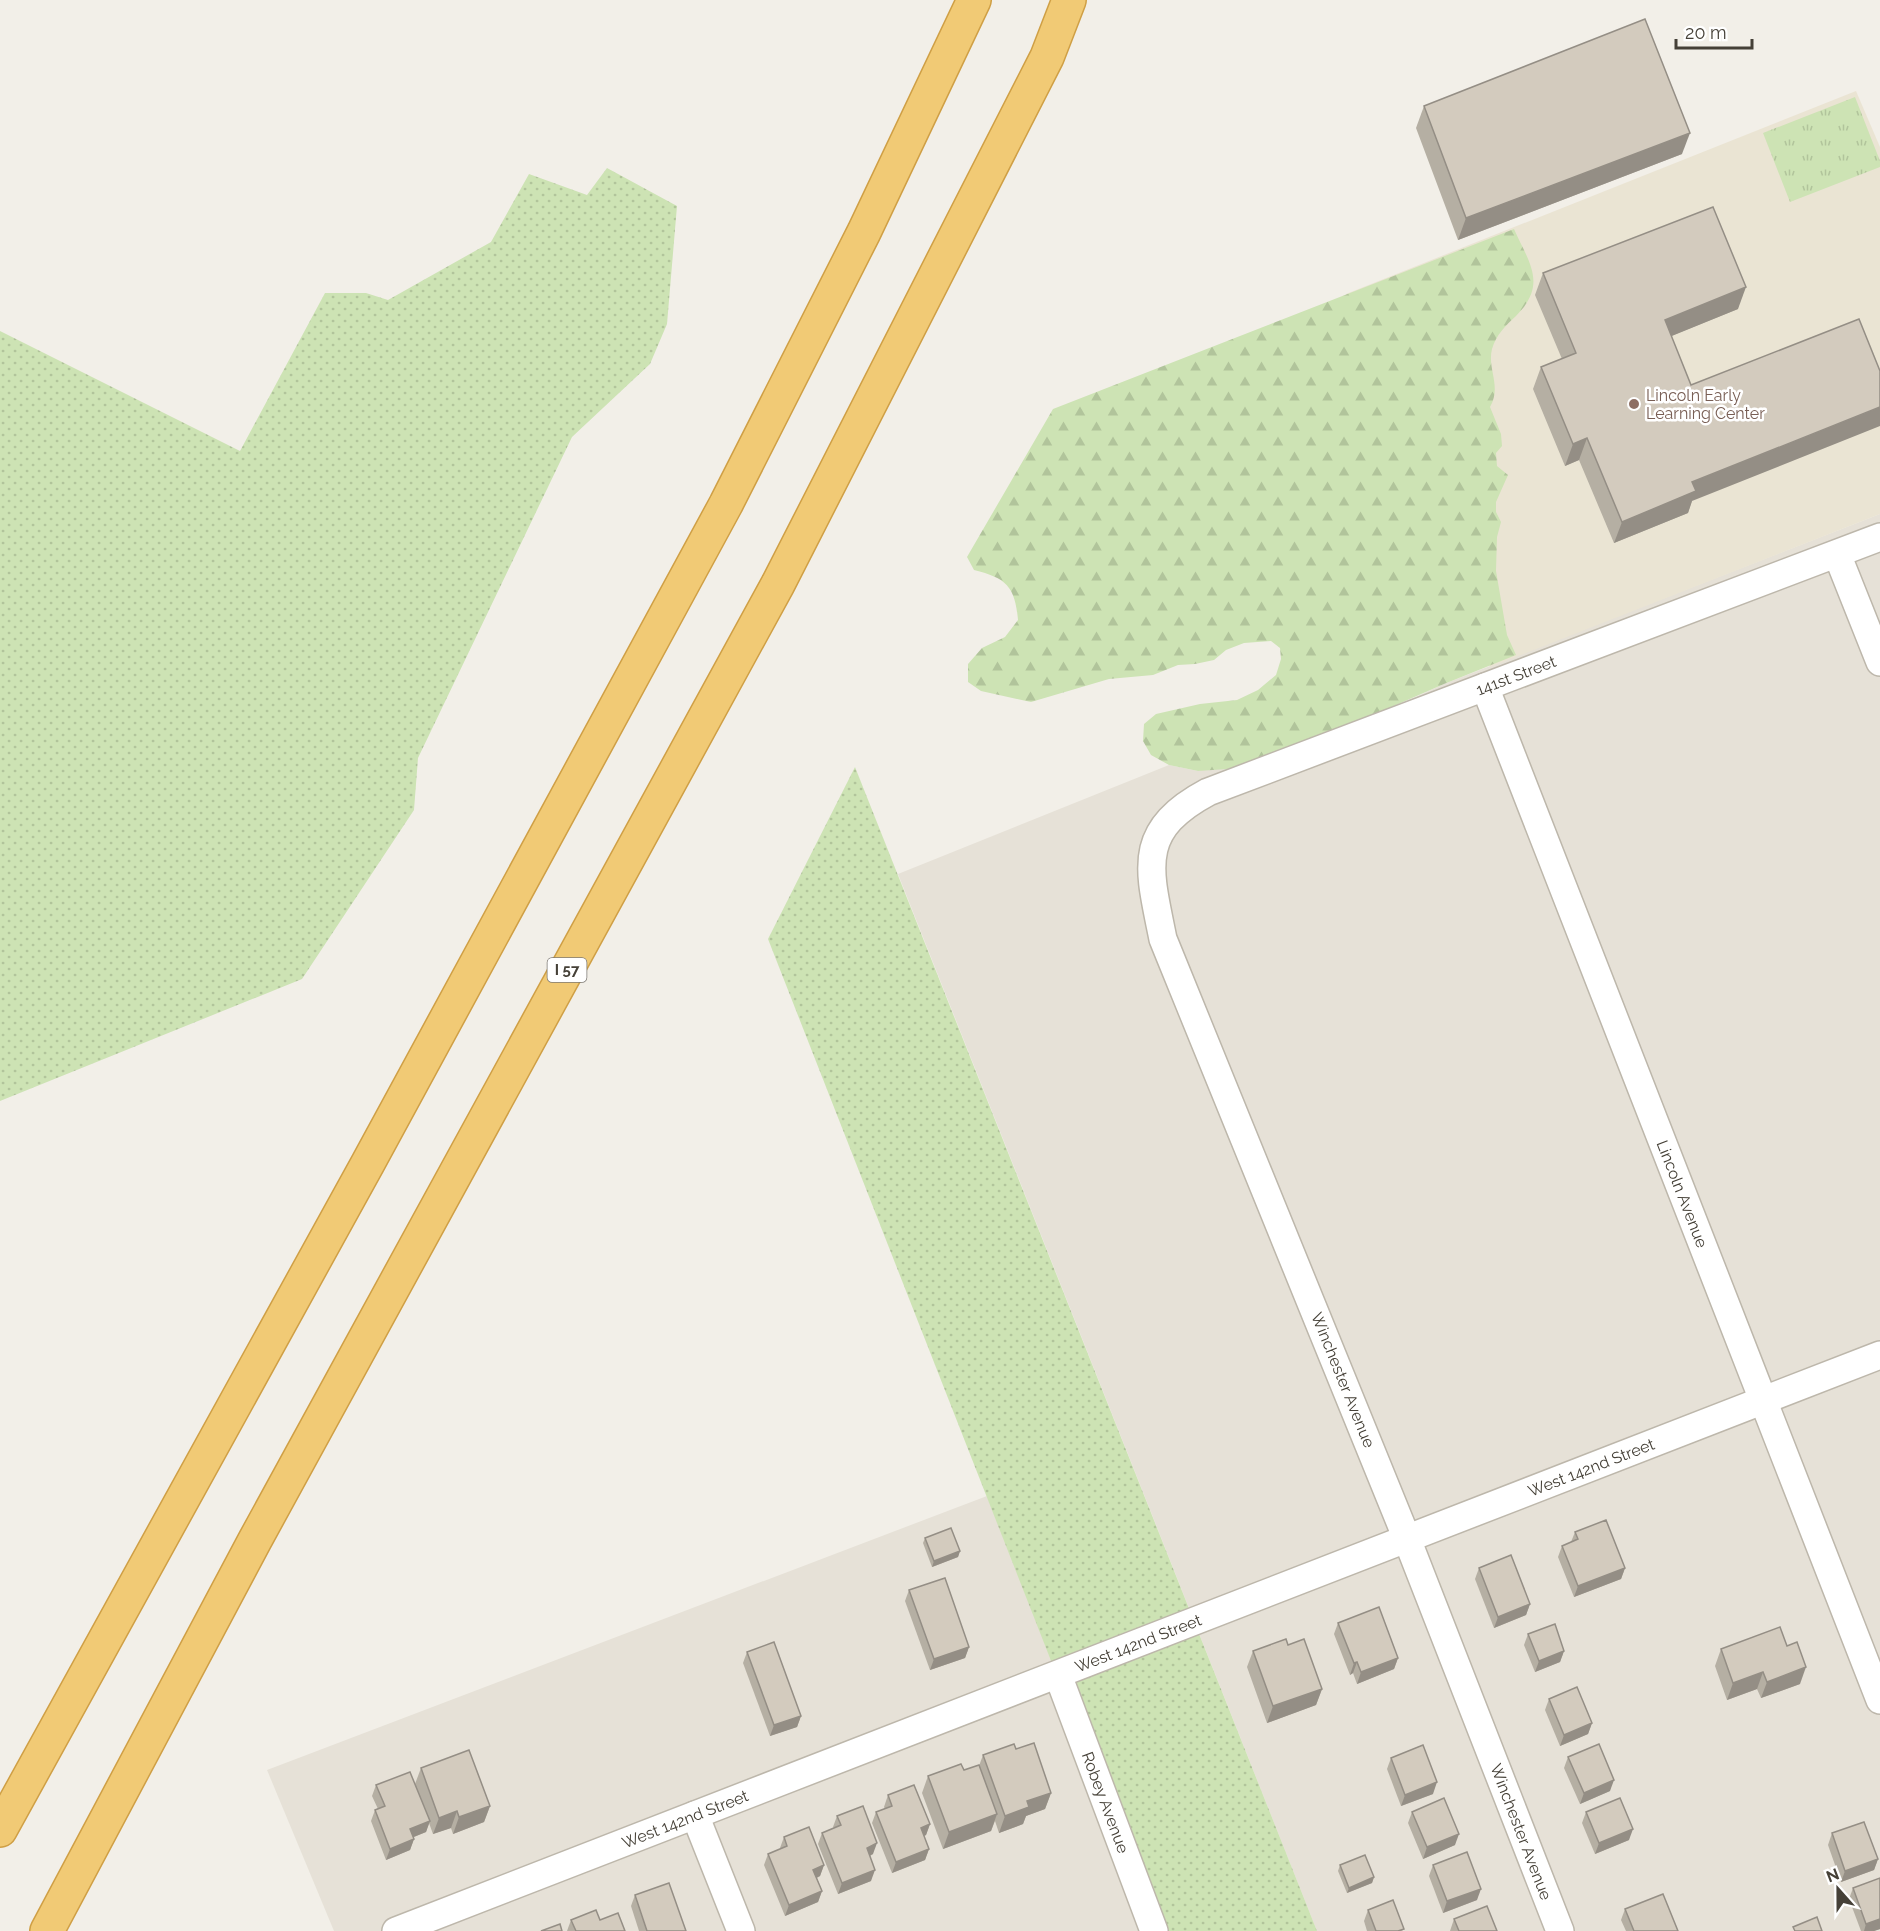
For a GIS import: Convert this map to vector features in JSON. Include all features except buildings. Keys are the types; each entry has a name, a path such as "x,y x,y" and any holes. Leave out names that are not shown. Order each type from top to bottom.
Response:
{"highway":[{"path":"0,1830 363,1173 720,514 864,232 974,0"},
{"name":"I 57","path":"46,1931 255,1540 778,584 1047,57 1069,0"}],"street":[{"name":"141st Street","path":"1163,827 1178,811 1208,792 1880,537"},
{"path":"1837,554 1880,662"},
{"name":"Lincoln Avenue","path":"1485,687 1880,1700"},
{"name":"Winchester Avenue","path":"1163,827 1154,844 1152,865 1154,893 1163,939 1407,1539 1560,1931"},
{"name":"West 142nd Street","path":"396,1931 1880,1355"},
{"name":"Robey Avenue","path":"1058,1674 1154,1931"},
{"path":"694,1815 741,1931"}],"shaded area":[{"name":"Lincoln Early Learning Center","path":"1856,91 1880,147 1880,514 1490,667 1346,294"},
{"path":"1880,514 1880,1931 1317,1931 898,874 1169,765 1198,771 1387,710 1444,684"},
{"path":"987,1496 1160,1931 334,1931 267,1770"}],"green space":[{"path":"1855,97 1880,161 1880,167 1790,202 1763,133"},
{"path":"607,168 677,206 667,324 650,364 572,437 418,758 414,810 302,979 0,1101 0,331 240,451 325,293 366,293 388,300 491,242 529,174 587,195"},
{"path":"1514,229 1530,263 1533,283 1526,304 1502,331 1492,349 1491,364 1495,392 1490,407 1501,434 1502,446 1496,453 1497,466 1508,475 1496,502 1496,512 1501,522 1497,537 1496,571 1507,635 1516,655 1307,744 1227,769 1198,771 1169,765 1151,755 1143,741 1144,724 1156,714 1200,704 1237,700 1258,690 1276,675 1281,659 1280,648 1271,641 1244,643 1226,650 1214,660 1178,665 1153,675 1109,679 1031,702 981,691 968,682 968,664 982,648 1005,637 1018,620 1017,608 1007,585 994,576 974,570 967,557 1053,409"},
{"path":"855,767 1317,1931 1157,1931 768,939"}],"place":[{"name":"Lincoln Early Learning Center","path":"1634,404"}]}
